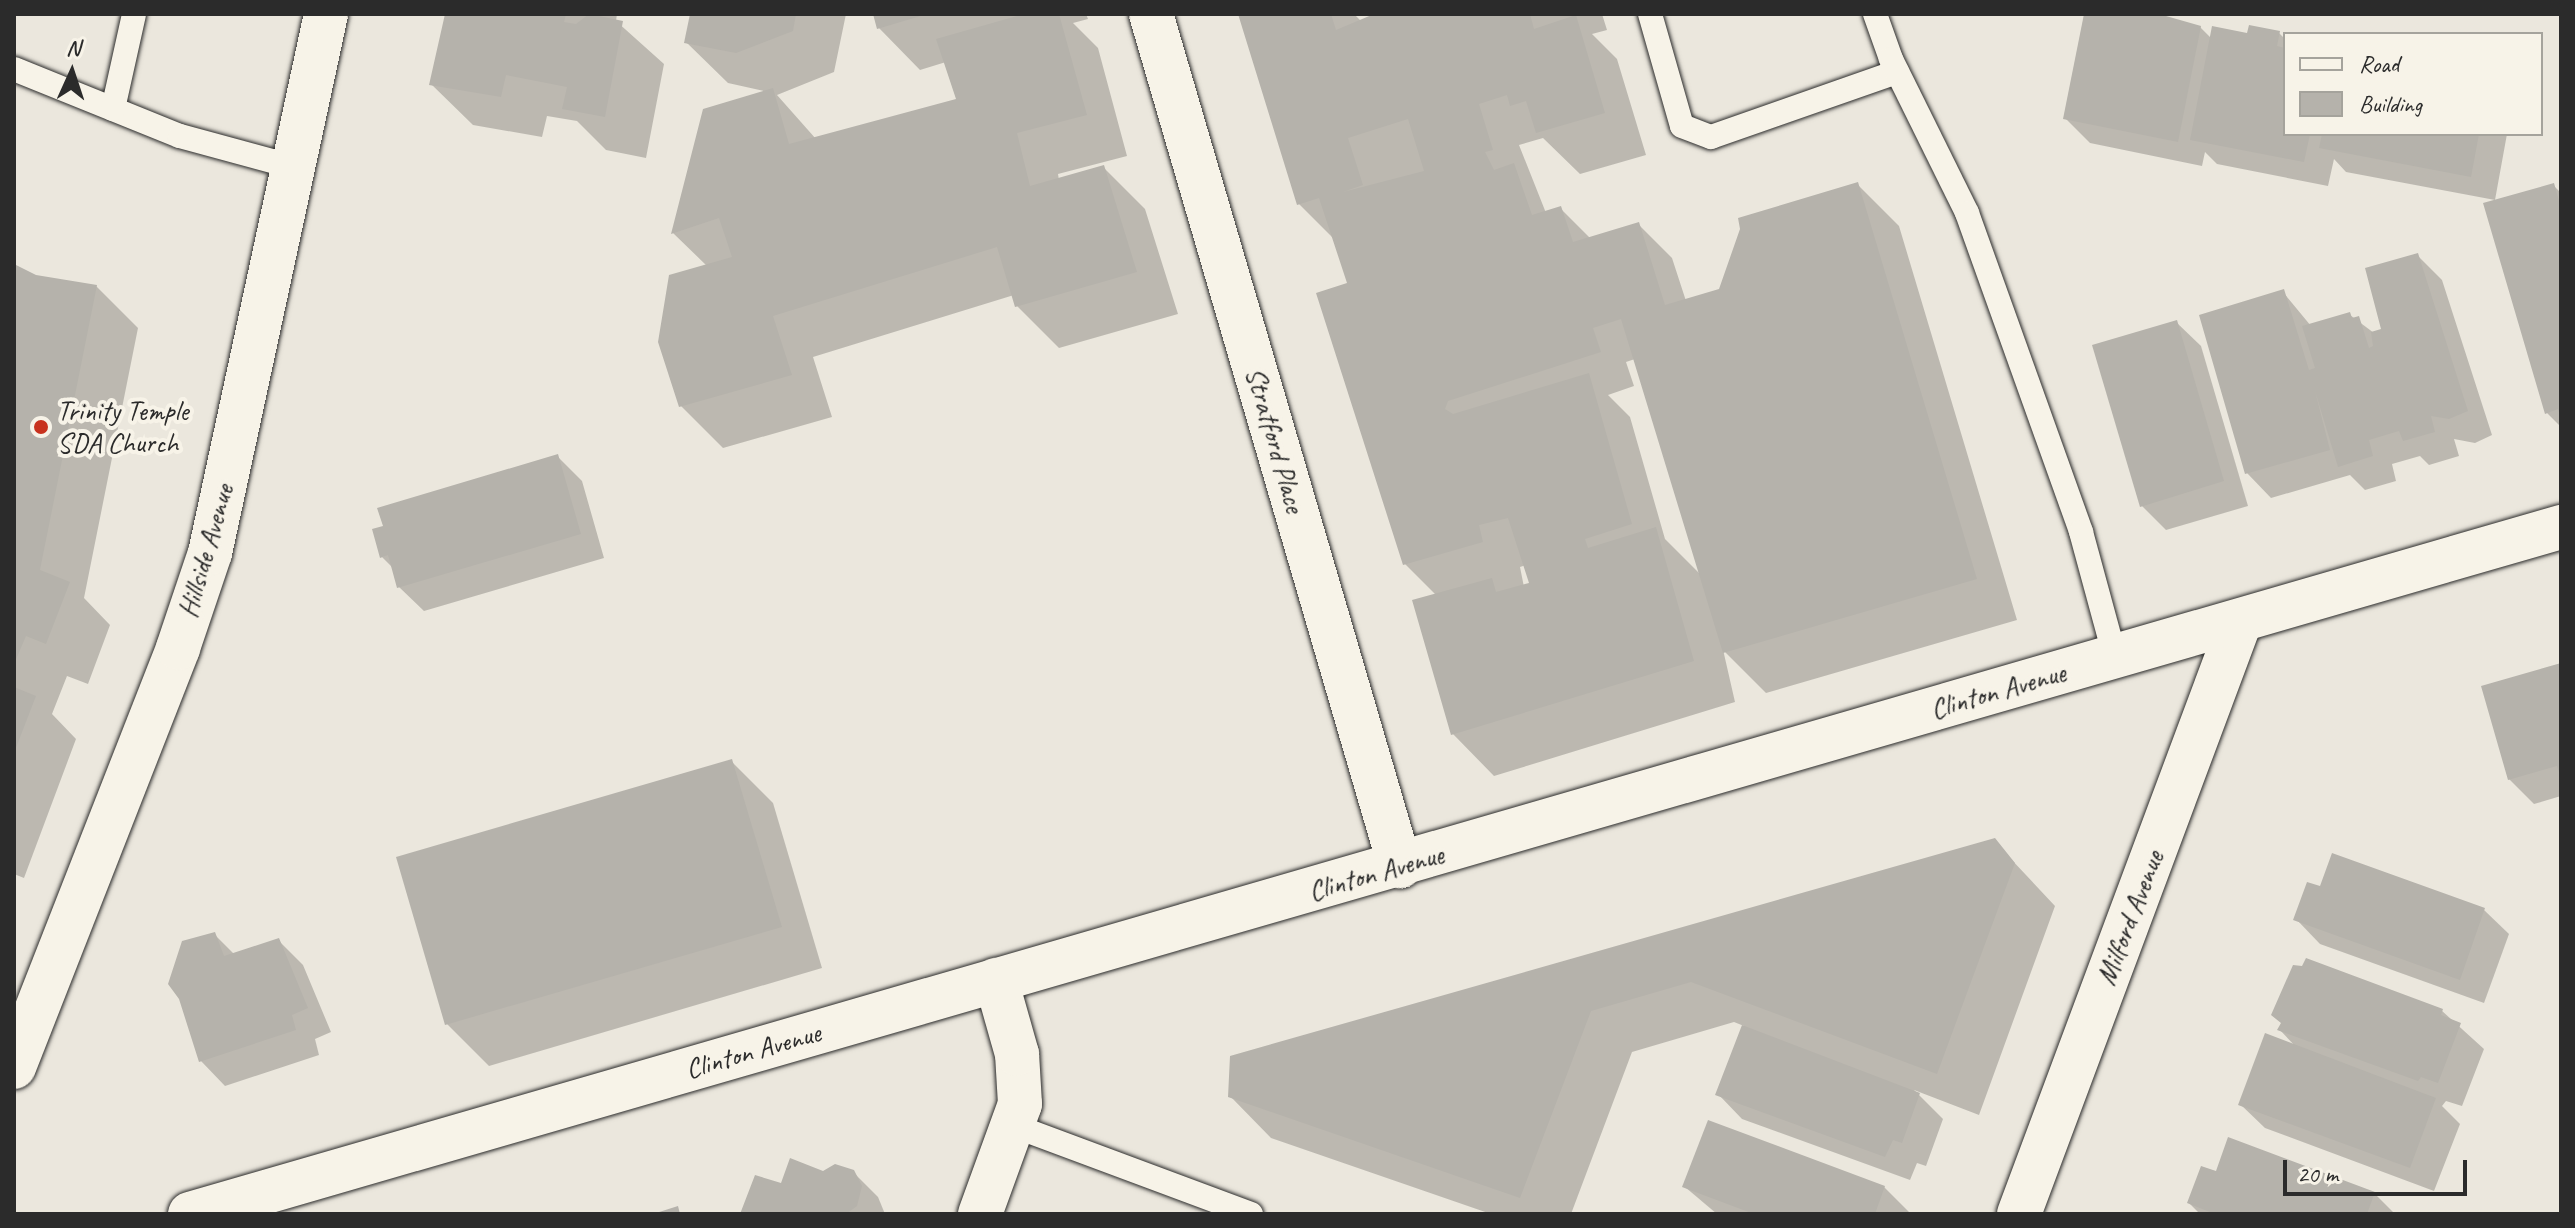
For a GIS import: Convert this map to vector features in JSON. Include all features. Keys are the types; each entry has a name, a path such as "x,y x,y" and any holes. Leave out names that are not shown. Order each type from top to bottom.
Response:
{"street":[{"name":"Hillside Avenue","path":"14,1067 178,648 210,553 326,14"},
{"name":"Stratford Place","path":"1151,14 1400,866"},
{"name":"Clinton Avenue","path":"190,1214 1400,866 2561,527"},
{"name":"Milford Avenue","path":"2019,1214 2240,622"},
{"path":"980,1214 1020,1104 1020,1078 996,980"}],"lane":[{"path":"113,109 134,14"},
{"path":"1650,14 1682,126 1711,137 1897,72"},
{"path":"1875,14 1897,72 1967,213 2081,532 2115,657"},
{"path":"14,69 180,136 294,167"},
{"path":"1012,1125 1251,1214"}],"building":[{"path":"445,14 566,14 564,22 576,24 589,14 623,21 605,117 562,109 567,87 506,75 501,97 429,85"},
{"path":"690,14 796,14 793,31 736,53 684,43"},
{"path":"873,14 924,14 924,15 877,29"},
{"path":"1024,14 1059,14 1087,115 1017,133 1030,186 1104,165 1137,272 1015,307 997,247 773,316 792,375 679,407 658,342 669,275 732,257 719,218 671,234 703,109 773,88 789,144 956,99 936,39"},
{"path":"1238,14 1331,14 1336,30 1374,14 1530,14 1534,29 1576,15 1605,113 1536,133 1526,101 1510,106 1507,95 1479,104 1493,150 1485,152 1494,170 1514,163 1532,215 1561,206 1573,242 1639,222 1665,305 1719,289 1740,229 1738,218 1858,182 1977,579 1723,653 1621,319 1593,328 1601,352 1448,401 1445,409 1453,414 1589,373 1632,524 1585,539 1588,548 1656,527 1694,661 1451,735 1412,600 1492,578 1496,592 1529,583 1508,518 1479,525 1483,542 1403,565 1316,293 1347,283 1319,198 1297,205","holes":["1408,119 1424,171 1343,192 1363,185 1348,138"]},
{"path":"2084,14 2159,14 2201,26 2178,142 2063,119"},
{"path":"2249,25 2280,31 2277,46 2283,48 2283,136 2310,136 2304,162 2190,140 2212,26 2247,33"},
{"path":"2322,136 2479,136 2471,177 2319,148"},
{"path":"2554,183 2561,208 2560,416 2558,409 2545,414 2483,203"},
{"path":"2418,253 2468,411 2449,419 2431,416 2435,432 2403,441 2399,431 2369,440 2373,456 2338,467 2315,391 2330,450 2245,474 2199,315 2284,289 2309,370 2315,368 2302,326 2350,312 2352,318 2359,316 2369,348 2373,346 2371,332 2381,329 2365,268"},
{"name":"Trinity Temple SDA Church","path":"14,264 36,275 97,285 40,570 70,582 46,644 26,636 14,664"},
{"path":"2177,320 2224,481 2140,507 2092,345"},
{"path":"558,454 581,534 397,588 388,555 380,558 372,529 383,526 377,508"},
{"path":"2561,663 2561,778 2557,766 2508,780 2481,686"},
{"path":"14,687 36,696 14,753"},
{"path":"732,759 782,927 445,1025 396,857"},
{"path":"1995,838 2015,863 1937,1074 1691,982 1591,1011 1520,1198 1228,1097 1230,1056"},
{"path":"2332,853 2485,908 2460,980 2293,920 2307,882 2320,886"},
{"path":"215,932 224,956 279,938 308,1008 292,1015 296,1030 199,1062 179,999 168,984 182,941"},
{"path":"2306,958 2443,1009 2441,1015 2461,1023 2438,1083 2421,1077 2418,1081 2277,1030 2281,1023 2271,1015 2293,965 2302,966"},
{"path":"1742,1025 1920,1093 1902,1143 1893,1140 1885,1157 1715,1095"},
{"path":"2265,1033 2436,1098 2410,1168 2238,1105"},
{"path":"1708,1120 1885,1186 1875,1214 1754,1214 1682,1187"},
{"path":"2228,1137 2375,1192 2367,1214 2215,1214 2187,1203 2201,1166 2216,1171"},
{"path":"790,1158 823,1171 835,1164 854,1170 862,1186 857,1206 846,1214 740,1214 755,1175 781,1183"},
{"path":"678,1206 680,1214 656,1214 656,1213"}],"place":[{"name":"Trinity Temple SDA Church","path":"41,427"}]}
